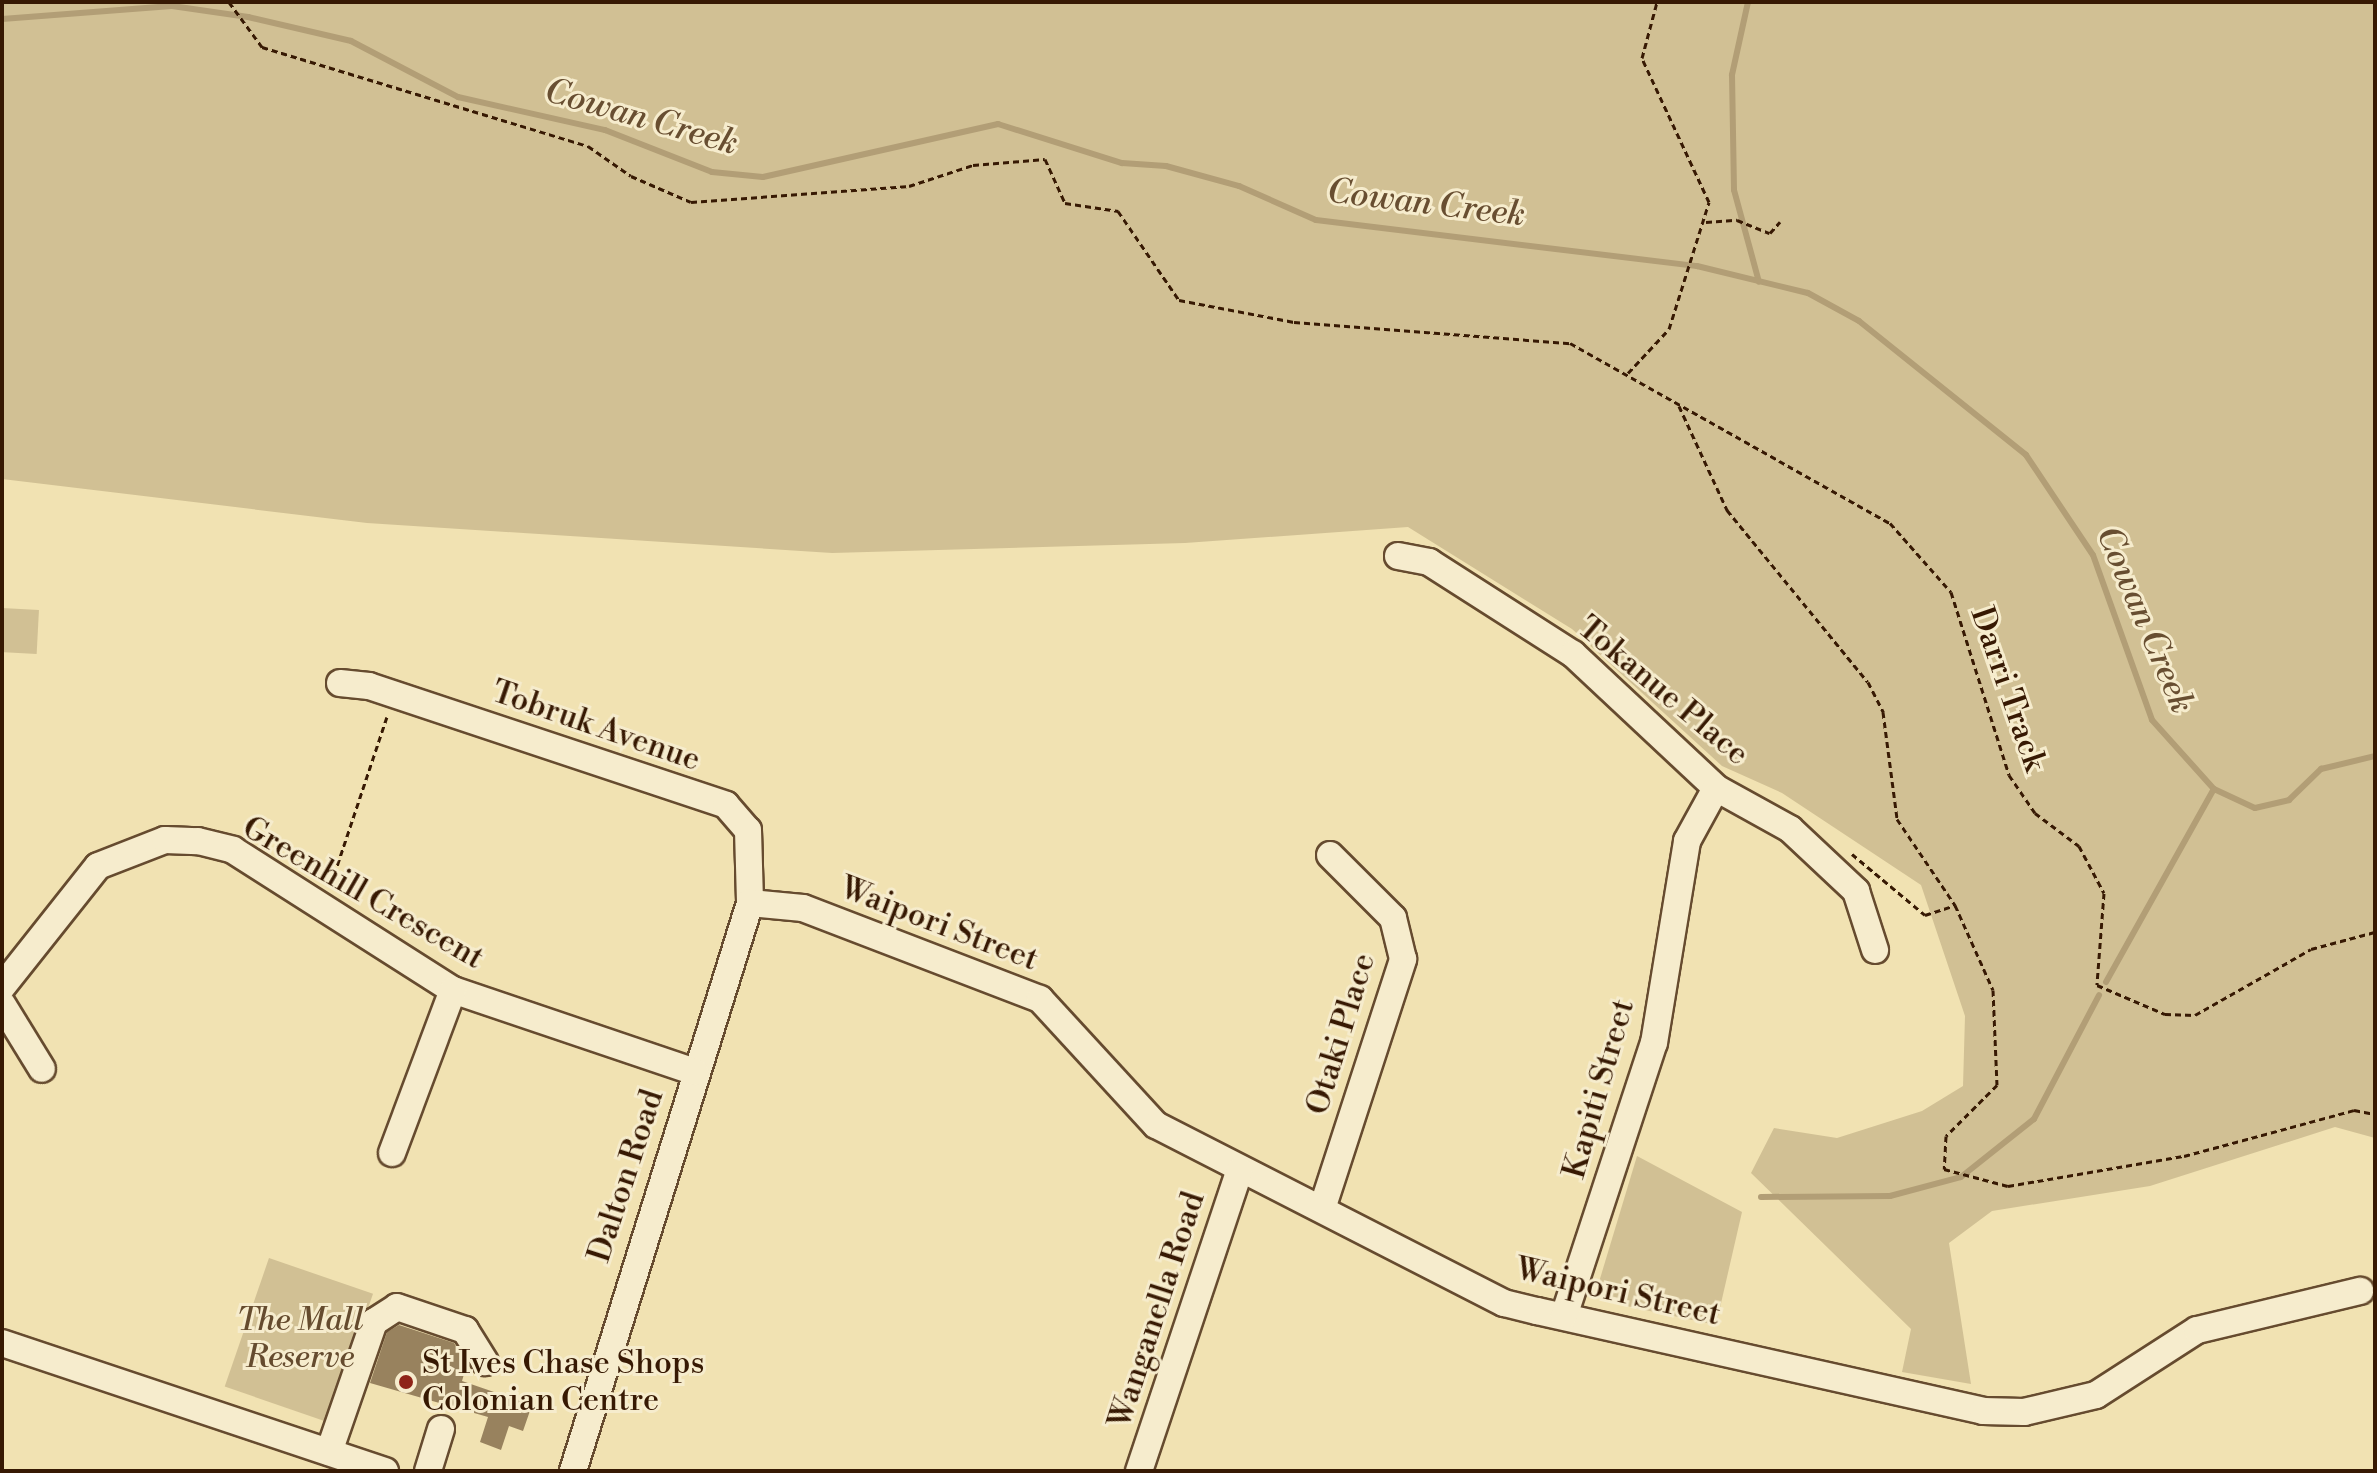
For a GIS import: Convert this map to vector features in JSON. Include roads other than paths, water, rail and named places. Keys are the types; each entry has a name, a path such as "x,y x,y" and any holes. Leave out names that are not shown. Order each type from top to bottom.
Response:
{"street":[{"name":"Tokanue Place","path":"1398,556 1429,562 1573,654 1716,788 1760,807 1856,891 1875,950"},
{"name":"Tobruk Avenue","path":"340,683 395,694 734,810 748,830 750,903"},
{"name":"Kapiti Street","path":"1564,1316 1654,1043 1687,841 1716,788"},
{"name":"Greenhill Crescent","path":"2,987 98,866 165,840 233,850 322,912 453,990 695,1072"},
{"name":"Otaki Place","path":"1322,1209 1403,959 1393,918 1355,872 1330,855"},
{"name":"Dalton Road","path":"573,1471 750,903"},
{"name":"Waipori Street","path":"750,903 803,908 1040,999 1130,1104 1240,1170 1504,1303 1983,1411 2024,1412 2096,1395 2197,1330 2360,1291"},
{"path":"392,1153 453,990"},
{"path":"2,1004 42,1069"},
{"name":"Wanganella Road","path":"1147,1469 1240,1170"},
{"path":"329,1452 374,1322 397,1307 465,1330 485,1362"},
{"path":"2,1343 385,1471"},
{"path":"428,1471 441,1429"}],"waterway":[{"path":"1748,2 1732,75 1734,190 1759,282"},
{"name":"Cowan Creek","path":"2,19 172,6 248,17 351,41 458,97 605,130 712,172 763,177 998,124 1122,163 1166,166 1239,186 1316,220 1697,266 1808,293 1859,321 2026,455 2093,555 2152,720 2214,789 2255,808 2289,800 2321,769 2375,756"},
{"path":"2106,982 2214,789"},
{"path":"1761,1197 1890,1196 1961,1177 2034,1119 2099,995"}],"place":[{"name":"St Ives Chase Shops Colonian Centre","path":"406,1382"}],"park label":[{"name":"The Mall Reserve","path":"300,1340"}]}
